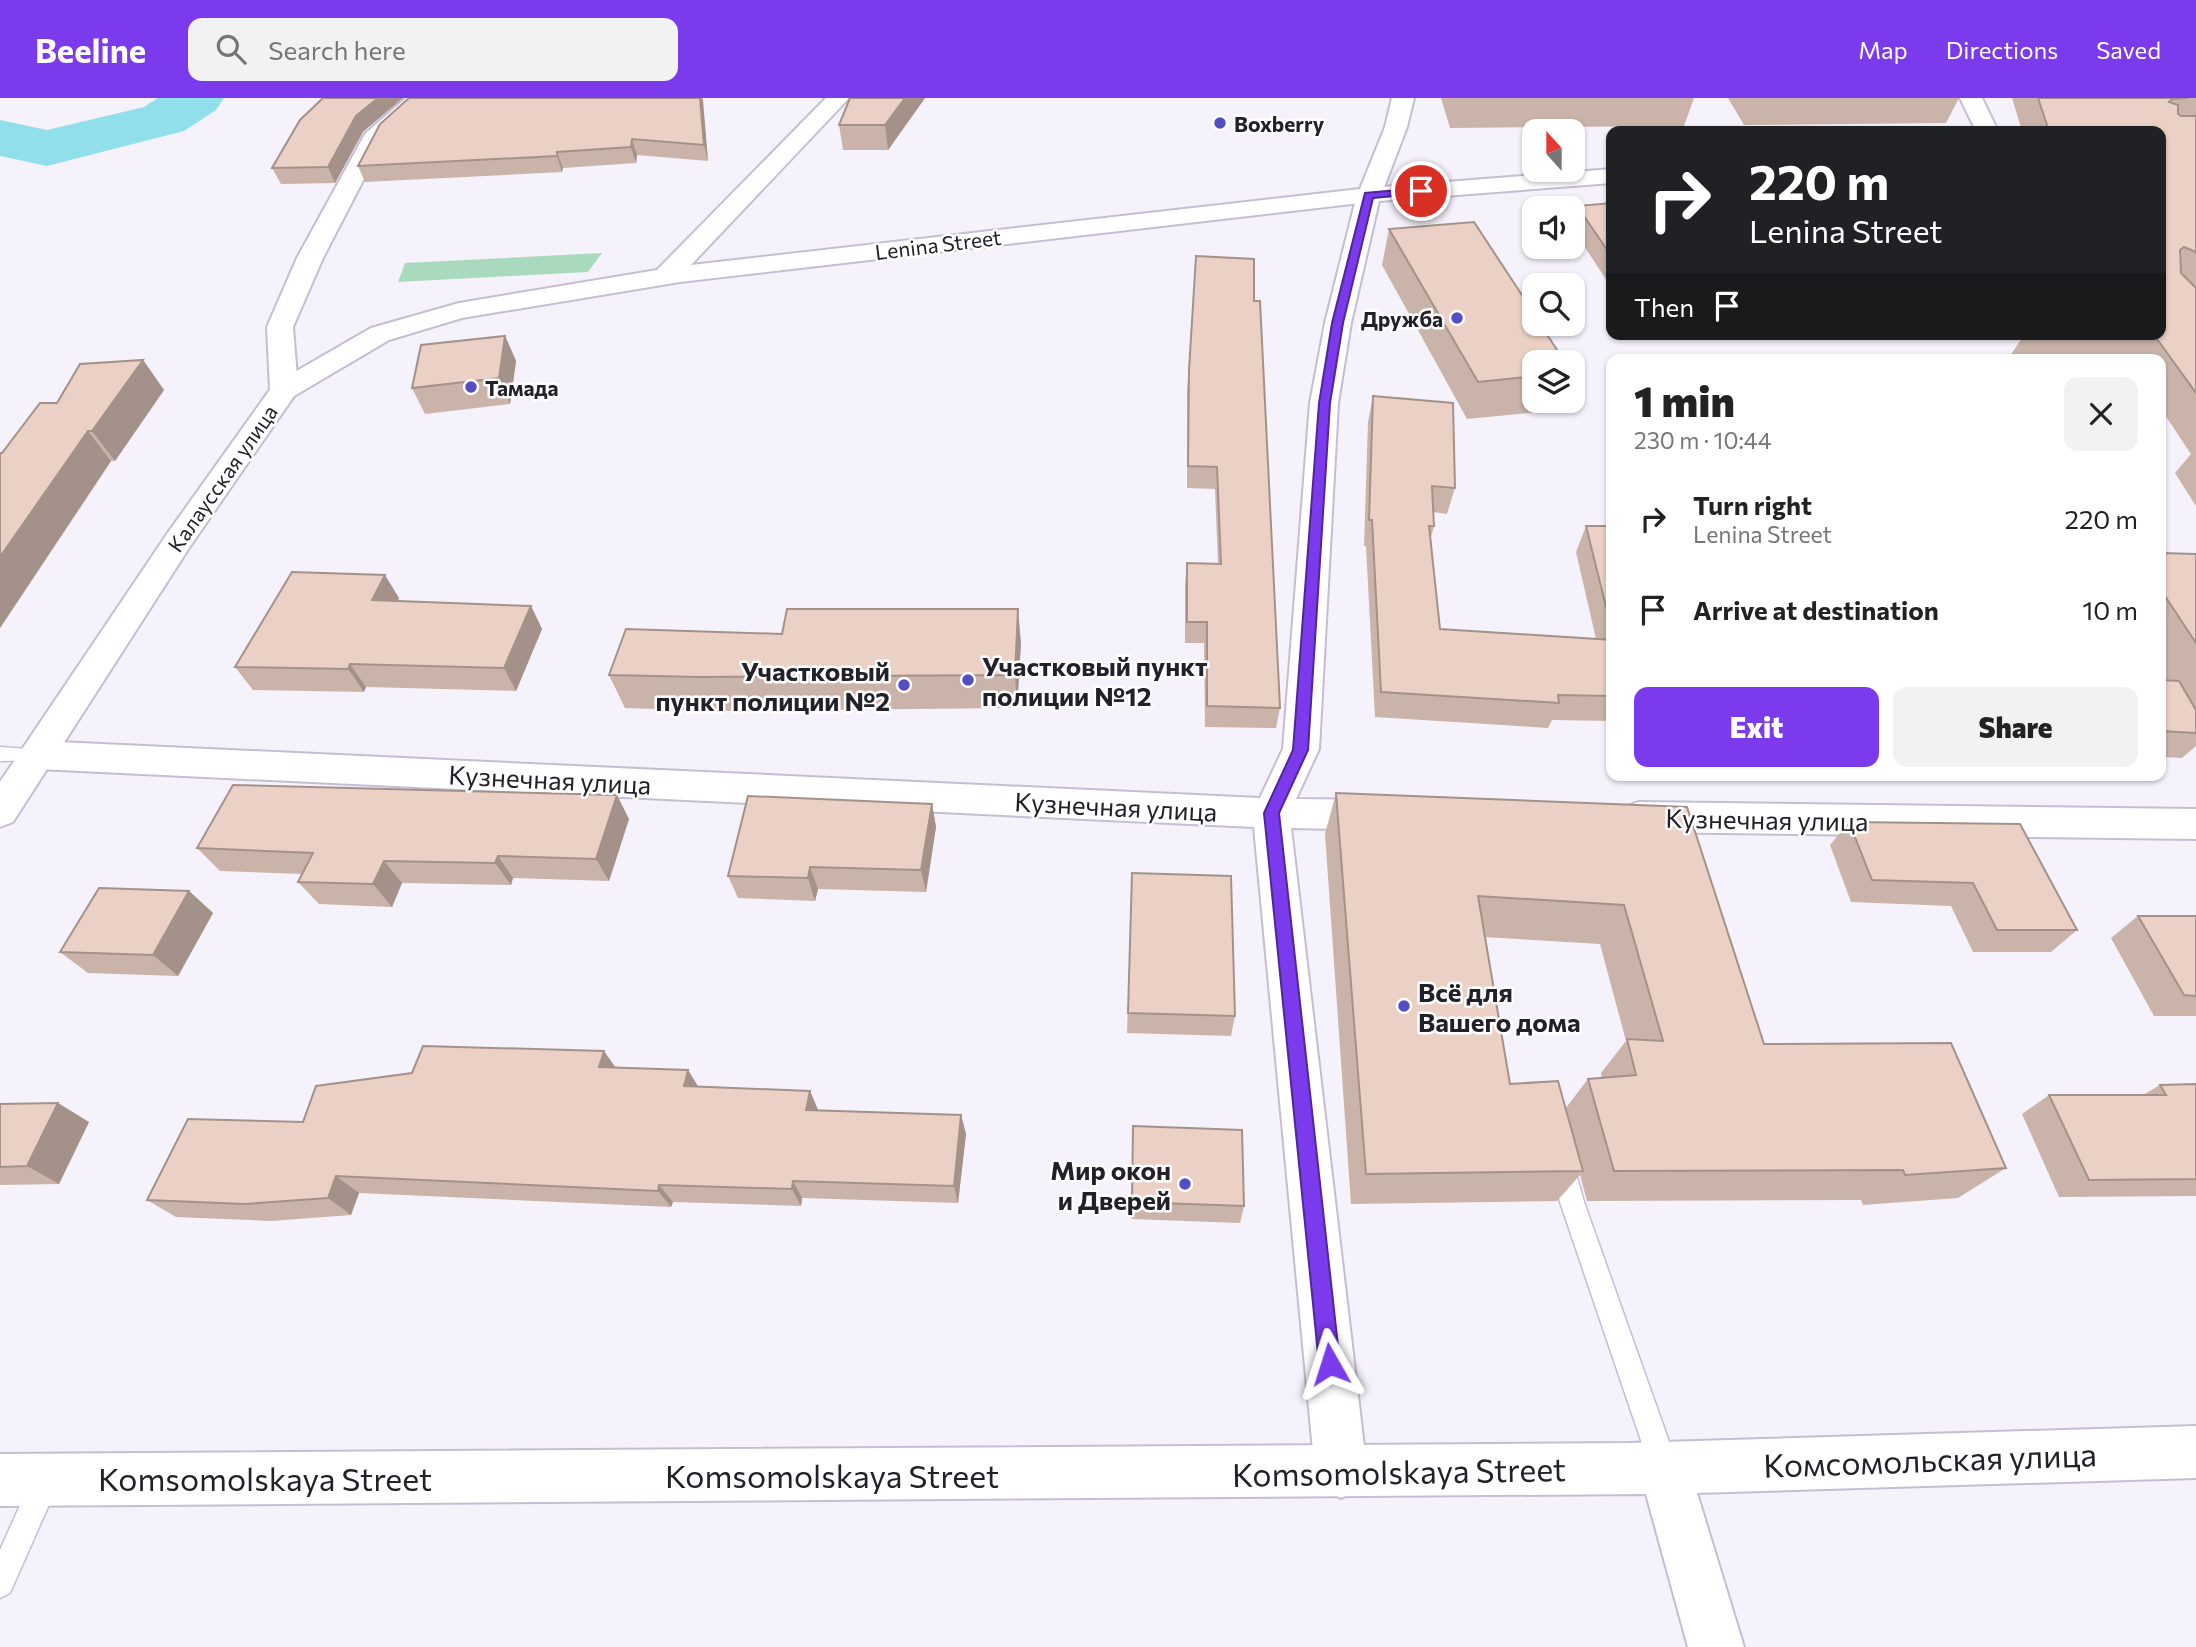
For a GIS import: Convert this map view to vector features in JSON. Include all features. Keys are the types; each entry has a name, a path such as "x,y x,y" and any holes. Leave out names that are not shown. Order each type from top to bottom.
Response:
{"street":[{"name":"Калаусская улица","path":"0,812 178,541 284,390 280,327 310,258 376,134 419,98"},
{"path":"666,276 838,98"},
{"path":"1341,1472 1271,813 1301,750 1324,403 1338,323 1369,195 1396,127 1403,98"},
{"path":"1971,98 1985,126"},
{"name":"Lenina Street","path":"284,390 380,334 393,330 459,311 666,276 1369,195 1606,176"},
{"name":"Кузнечная улица","path":"38,755 1271,813 1409,815"},
{"name":"Кузнечная улица","path":"1602,817 2196,824"},
{"name":"Комсомольская улица","path":"1664,1467 2196,1452"},
{"path":"1664,1467 1716,1647"},
{"name":"Komsomolskaya Street","path":"23,1480 1341,1472 1664,1467"}],"lane":[{"path":"0,754 38,755"},
{"path":"1555,1137 1572,1202 1664,1467"},
{"path":"0,1583 23,1480"}],"green space":[{"path":"602,253 588,272 398,282 405,263"}],"building":[{"path":"323,98 378,98 356,116 328,167 272,168 300,120"},
{"path":"409,98 700,98 704,145 632,139 631,147 557,152 557,156 358,166 380,124"},
{"path":"850,98 905,98 885,125 839,125"},
{"path":"2038,98 2188,98 2172,99 2169,102 2178,105 2178,114 2181,116 2196,116 2196,253 2184,247 2180,250 2181,273 2196,288 2196,393 2158,340 2166,340 2166,126 2047,126"},
{"path":"1606,204 1606,248 1585,218 1585,205"},
{"path":"1474,222 1522,295 1522,336 1548,336 1557,350 1522,350 1522,377 1478,382 1389,229"},
{"path":"1196,256 1254,259 1254,301 1260,301 1280,708 1207,706 1207,622 1187,622 1187,563 1221,564 1217,467 1188,466 1189,370"},
{"path":"505,336 499,378 412,388 421,345"},
{"path":"143,360 92,431 88,431 0,557 0,453 40,403 57,403 80,364"},
{"path":"1373,396 1453,403 1455,488 1432,486 1434,526 1429,526 1440,629 1606,640 1606,696 1558,695 1559,703 1381,692 1372,520 1369,520"},
{"path":"1586,526 1606,526 1606,607"},
{"path":"2166,553 2196,554 2196,643 2166,598"},
{"path":"292,572 385,575 372,600 531,606 504,668 350,664 348,669 235,667"},
{"path":"787,609 1018,609 1015,675 609,675 626,629 782,634"},
{"path":"2166,680 2179,681 2196,710 2196,733 2166,731"},
{"path":"233,785 617,795 596,859 498,856 495,863 384,861 373,884 298,882 313,853 197,848"},
{"path":"1336,793 1687,807 1764,1044 1951,1043 2006,1168 1905,1175 1903,1170 1614,1171 1588,1079 1636,1075 1627,1039 1663,1041 1624,905 1478,896 1510,1084 1558,1081 1583,1171 1366,1174"},
{"path":"748,796 932,804 921,870 810,867 808,878 728,876"},
{"path":"1849,822 2020,824 2077,930 1997,930 1973,883 1872,880"},
{"path":"1132,873 1231,876 1235,1016 1128,1013"},
{"path":"99,888 189,891 153,955 60,952"},
{"path":"2138,916 2196,916 2196,996 2184,995"},
{"path":"423,1046 604,1051 599,1067 688,1070 684,1086 810,1091 806,1110 961,1115 954,1186 793,1181 792,1189 659,1185 658,1191 336,1176 328,1198 245,1204 147,1200 188,1119 303,1122 316,1086 412,1073"},
{"path":"2196,1084 2196,1179 2089,1180 2049,1095 2166,1095 2160,1085"},
{"path":"58,1103 27,1166 0,1167 0,1104"},
{"name":"Мир окон и Дверей","path":"1133,1126 1242,1130 1244,1206 1132,1202"}],"waterway":[{"path":"0,138 47,148 164,119 196,98"}],"place":[{"name":"Boxberry","path":"1220,123"},
{"name":"Дружба","path":"1457,318"},
{"name":"Тамада","path":"471,387"},
{"name":"Участковый пункт полиции №12","path":"968,680"},
{"name":"Участковый пункт полиции №2","path":"904,685"},
{"name":"Всё для Вашего дома","path":"1404,1006"},
{"name":"Мир окон и Дверей","path":"1185,1184"}],"route":[{"path":"1330,1364 1271,813 1301,750 1324,403 1338,323 1359,233 1369,195 1421,191"}]}
